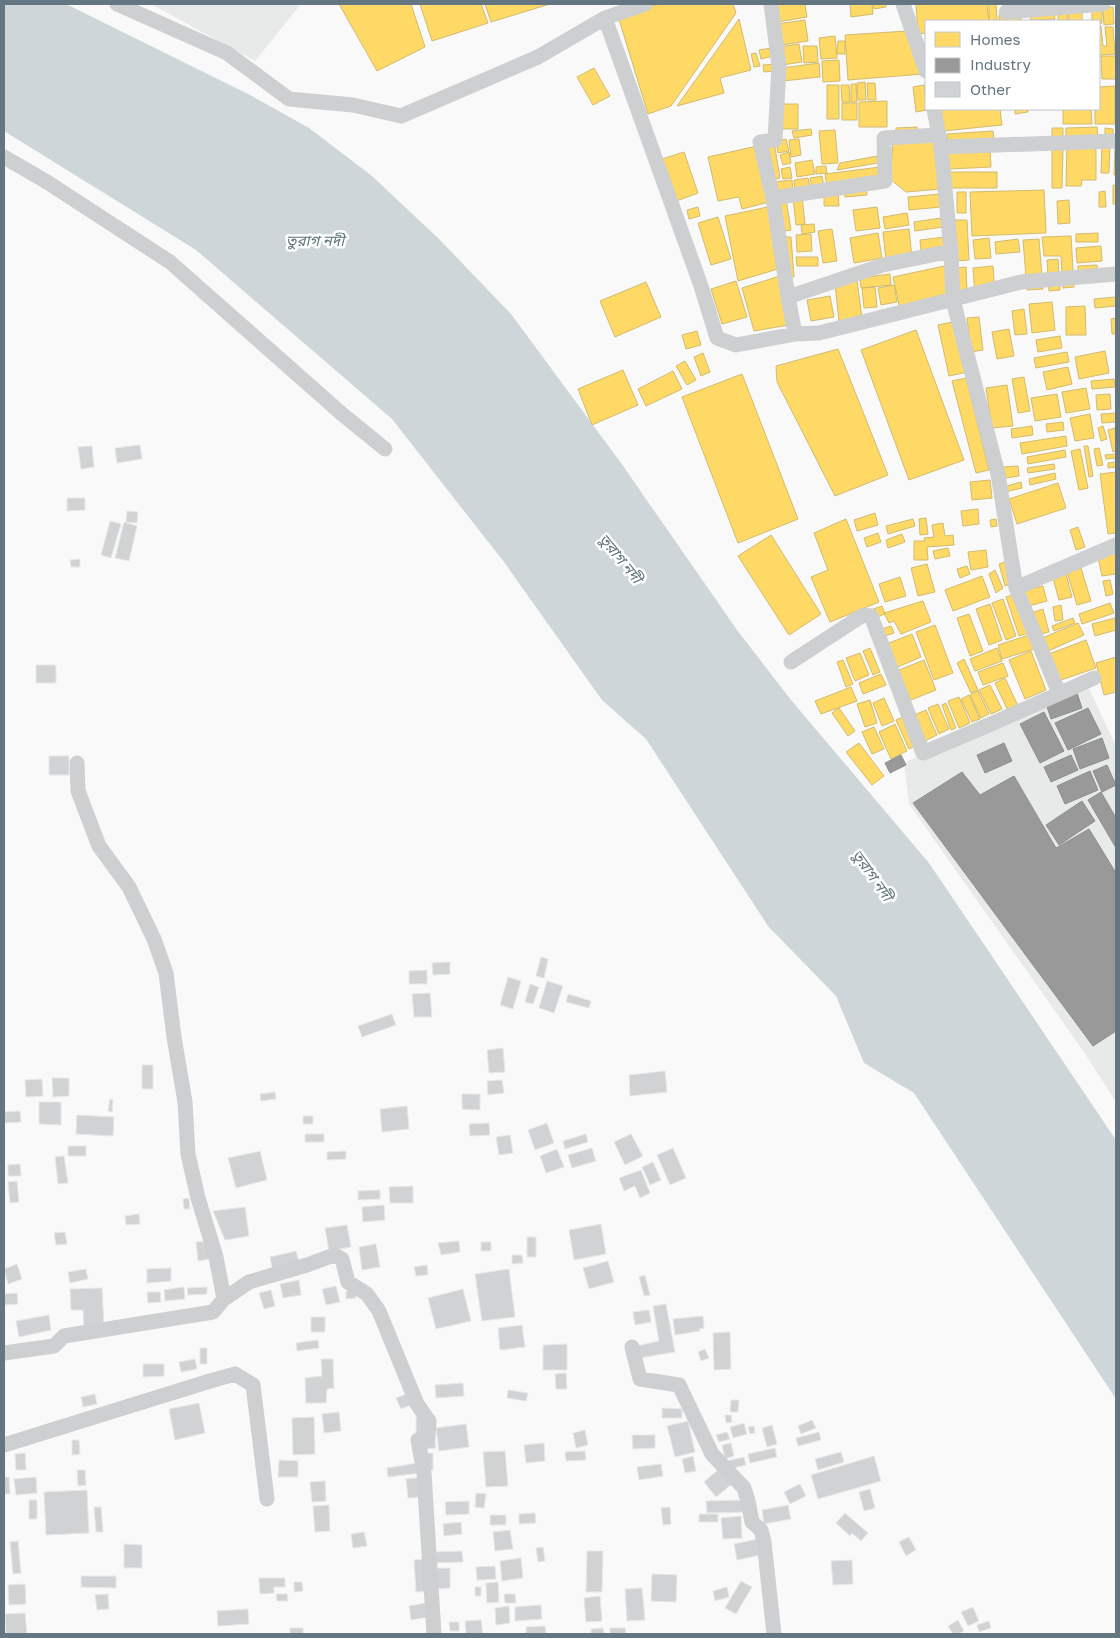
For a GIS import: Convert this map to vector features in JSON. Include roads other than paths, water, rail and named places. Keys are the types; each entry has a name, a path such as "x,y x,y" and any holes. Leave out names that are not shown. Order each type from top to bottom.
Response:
{"street":[{"path":"117,4 227,53 289,99 353,105 401,116 538,57 605,18 645,4"},
{"path":"771,4 779,66 775,140 760,142 772,198 795,334"},
{"path":"903,4 925,68"},
{"path":"1006,12 1103,4"},
{"path":"605,18 701,286 717,338 736,345 795,334 819,333 1020,282 1116,274"},
{"path":"934,110 940,141 951,251 953,300 998,474 1016,588 1058,693"},
{"path":"772,198 885,181 884,138 940,141 1116,140"},
{"path":"4,157 47,182 170,262 342,414 385,449"},
{"path":"788,297 884,265 951,251"},
{"path":"1016,588 1116,545"},
{"path":"791,662 860,617 864,615 871,616 923,753 1094,678"},
{"path":"77,763 78,791 99,846 129,887 154,939 166,973 185,1102 188,1154 198,1198 216,1257 224,1298"},
{"path":"4,1353 54,1346 64,1336 213,1312 224,1298 249,1282 334,1255 342,1260 348,1282 367,1294 374,1302 386,1326 417,1404 429,1421 428,1437 418,1440 424,1474 434,1634"},
{"path":"632,1347 640,1379 679,1384 712,1454 744,1488 752,1522 760,1530 764,1542 774,1634"},
{"path":"4,1446 235,1374 253,1384 267,1499"}],"water":[{"name":"তুরাগ নদী","path":"4,4 66,4 250,95 309,128 372,176 439,239 511,314 621,463 737,630 791,700 929,863 1116,1140 1116,1399 914,1093 864,1063 836,996 768,926 646,739 602,700 504,562 392,419 196,250 4,131"}]}
